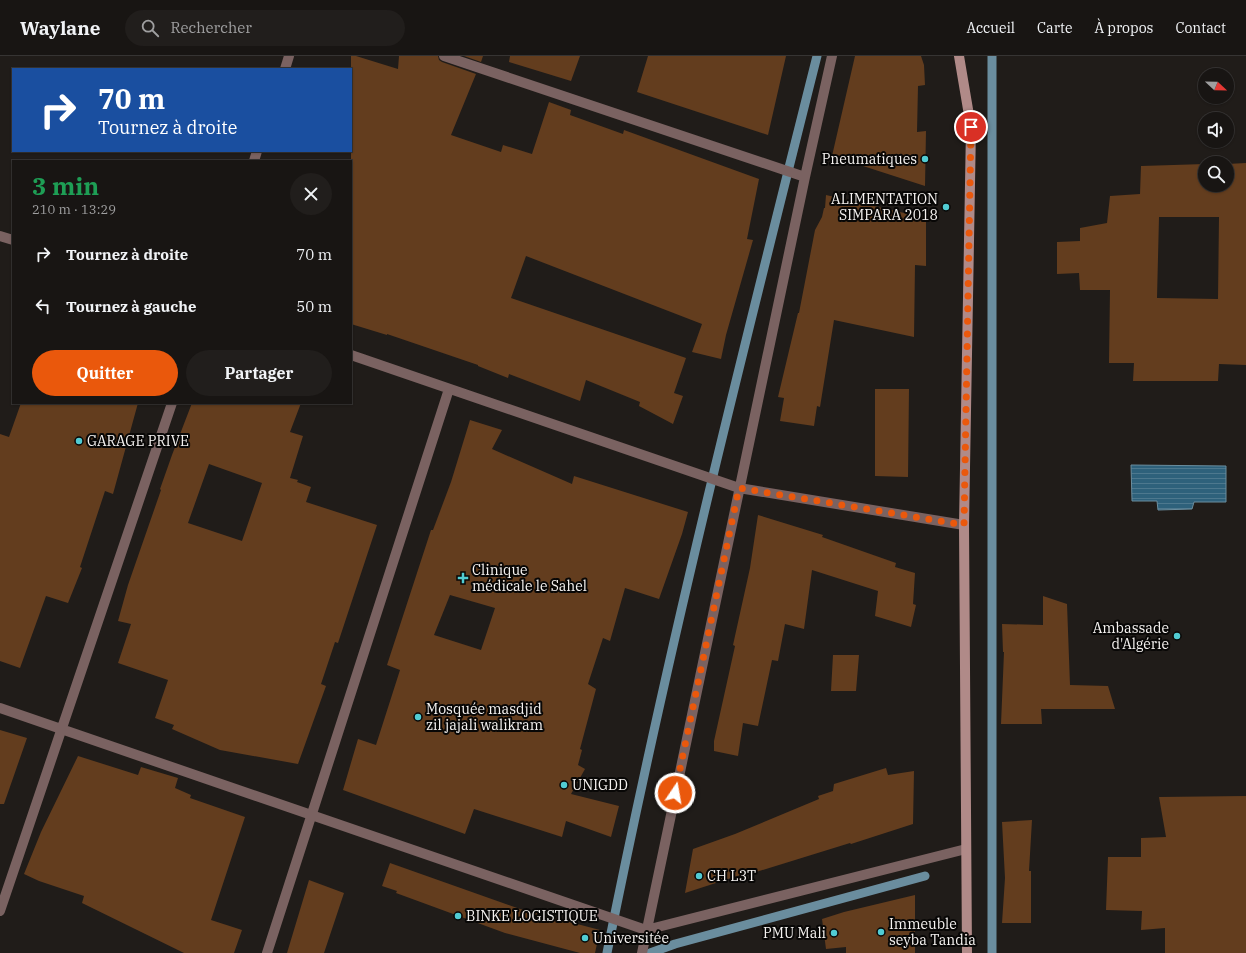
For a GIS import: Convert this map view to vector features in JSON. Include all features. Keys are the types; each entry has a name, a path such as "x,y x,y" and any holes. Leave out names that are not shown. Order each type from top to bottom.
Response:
{"street":[{"path":"285,68 289,56"},
{"path":"444,56 805,177"},
{"path":"642,953 739,488 832,56"},
{"path":"959,56 971,127 964,525 967,953"},
{"path":"0,236 12,240"},
{"path":"352,355 739,488 964,525"},
{"path":"267,953 449,389"},
{"path":"0,911 172,404"},
{"path":"0,708 646,930 966,849"}],"water":[{"path":"1131,465 1226,466 1226,502 1194,502 1192,509 1158,510 1157,501 1132,501"}],"building":[{"path":"351,56 356,56 398,69 399,56 438,56 439,60 442,62 476,74 451,135 501,152 503,145 532,154 549,102 571,110 570,115 623,134 624,130 759,179 747,239 753,240 726,335 721,359 692,352 702,324 526,256 511,298 686,358 674,393 683,396 673,424 639,406 640,402 586,380 580,401 509,374 508,378 478,365 387,334 352,324"},
{"path":"464,56 483,56 481,62"},
{"path":"510,56 580,56 571,81 509,62"},
{"path":"648,56 786,56 768,135 637,92"},
{"path":"855,56 921,56 924,65 925,85 918,86 917,132 926,131 925,186 832,156"},
{"path":"1246,163 1246,365 1219,364 1218,381 1133,381 1134,363 1109,363 1110,290 1080,290 1079,273 1057,274 1057,242 1080,241 1080,228 1107,223 1110,196 1140,194 1141,166 1198,164 1198,192 1234,192 1234,164","holes":["1159,217 1219,217 1218,299 1157,298"]},
{"path":"826,195 926,218 926,266 915,265 914,337 834,320 820,407 817,406 814,426 780,421 784,398 778,397 799,313 815,230 825,208"},
{"path":"875,389 909,389 908,477 875,476"},
{"path":"21,404 138,404 113,494 105,491 80,567 82,568 68,603 46,596 20,668 0,661 0,434 9,437"},
{"path":"192,404 301,404 290,432 303,436 290,478 298,480 297,482 311,487 306,502 377,525 338,643 335,642 321,684 326,686 298,764 220,750 172,729 174,725 155,718 168,680 118,663 131,624 118,621 128,585 161,490 160,489","holes":["209,464 262,483 242,541 188,523"]},
{"path":"470,420 502,430 492,449 572,484 574,476 688,512 682,534 659,599 625,588 610,641 603,638 588,684 596,689 580,749 582,750 578,765 585,769 571,794 619,806 611,837 566,821 562,837 474,809 465,834 343,790 358,739 376,745 400,670 387,665 431,530 433,530 451,482","holes":["450,595 495,608 481,650 434,635"]},
{"path":"758,515 823,535 822,537 896,563 895,567 915,573 913,604 916,605 911,627 875,616 878,591 812,570 804,629 785,624 778,661 772,660 758,726 743,723 738,756 714,751 714,741 735,646 733,645 750,568"},
{"path":"1043,596 1067,604 1070,685 1108,686 1115,709 1041,709 1042,724 1001,724 1004,652 1002,624 1043,625"},
{"path":"833,655 859,655 856,691 831,691"},
{"path":"0,730 27,738 4,804 0,804"},
{"path":"78,756 138,775 141,767 178,778 175,788 191,795 190,798 245,817 211,920 242,930 234,953 184,953 82,903 84,896 39,881 24,874 41,832"},
{"path":"886,768 888,775 914,771 913,824 756,872 756,870 685,893 693,849 735,834 819,799 818,796 833,791 834,784"},
{"path":"1246,796 1246,953 1165,953 1165,928 1141,930 1142,911 1106,910 1108,857 1141,857 1141,838 1166,837 1159,797"},
{"path":"1032,820 1029,871 1031,871 1031,923 1002,923 1005,878 1002,822"},
{"path":"390,863 520,909 600,930 595,953 580,953 505,933 396,893 397,891 382,886"},
{"path":"309,880 344,893 324,953 287,953"},
{"name":"Immeuble seyba Tandia","path":"915,895 915,953 846,953 846,947 826,949 822,919 844,912"}],"waterway":[{"path":"607,953 630,840 706,503 817,56"},
{"path":"992,56 992,953"},
{"path":"650,953 675,944 925,876"}],"place":[{"name":"Pneumatiques","path":"925,159"},
{"name":"ALIMENTATION SIMPARA 2018","path":"946,207"},
{"name":"GARAGE PRIVE","path":"79,441"},
{"name":"Clinique médicale le Sahel","path":"463,578"},
{"name":"Ambassade d'Algérie","path":"1177,636"},
{"name":"Mosquée masdjid zil jajali walikram","path":"418,717"},
{"name":"UNIGDD","path":"564,785"},
{"name":"CH L3T","path":"699,876"},
{"name":"BINKE LOGISTIQUE","path":"458,916"},
{"name":"Immeuble seyba Tandia","path":"881,932"},
{"name":"PMU Mali","path":"834,933"},
{"name":"Universitée","path":"585,938"}],"route":[{"path":"675,793 739,488 964,525 971,127"}]}
